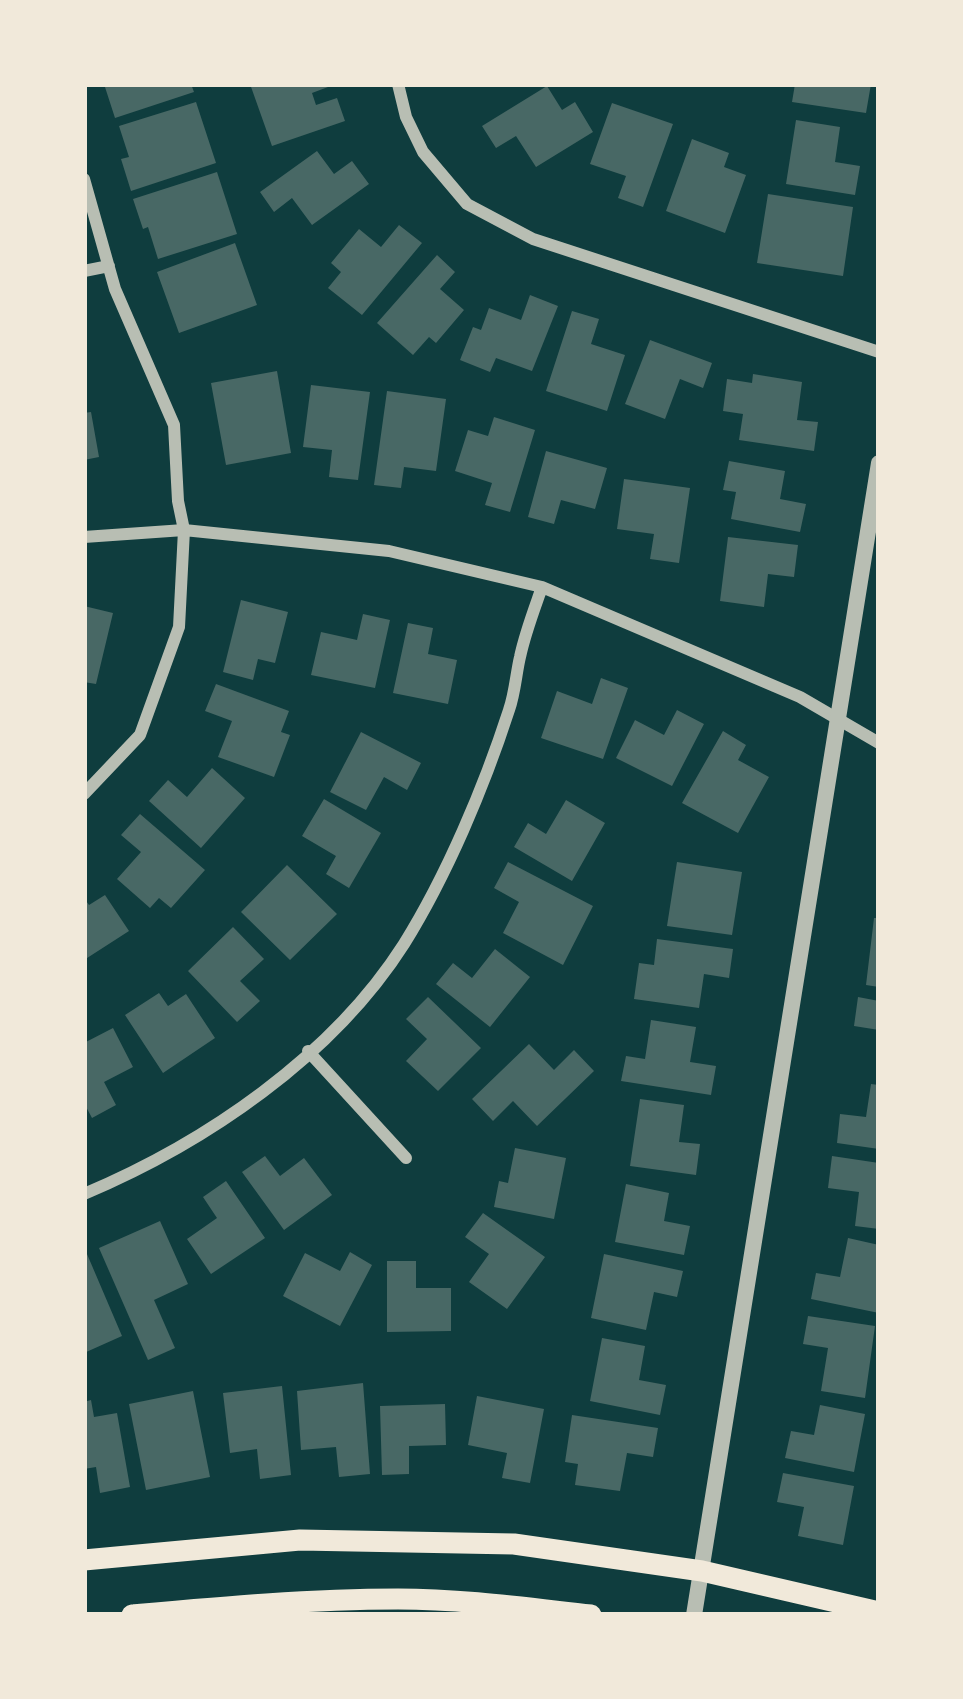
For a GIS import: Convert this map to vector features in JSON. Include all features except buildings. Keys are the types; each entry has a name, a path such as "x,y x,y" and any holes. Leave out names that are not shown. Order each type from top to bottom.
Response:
{"main road":[{"path":"84,1560 324,1540 514,1544 702,1570 879,1612"},
{"path":"133,1615 263,1603 400,1599 591,1615"}],"street":[{"path":"398,84 406,117 423,152 467,204 533,239 879,352"},
{"path":"84,179 109,266 174,425 184,530 179,627 140,735 84,794"},
{"path":"84,271 109,266"},
{"path":"694,1615 879,463"},
{"path":"84,537 184,530 389,551 542,587 800,697 879,743"},
{"path":"84,1194 194,1139 258,1096 361,1001 404,944 467,820 511,706 521,651 542,587"},
{"path":"308,1051 406,1158"}]}
